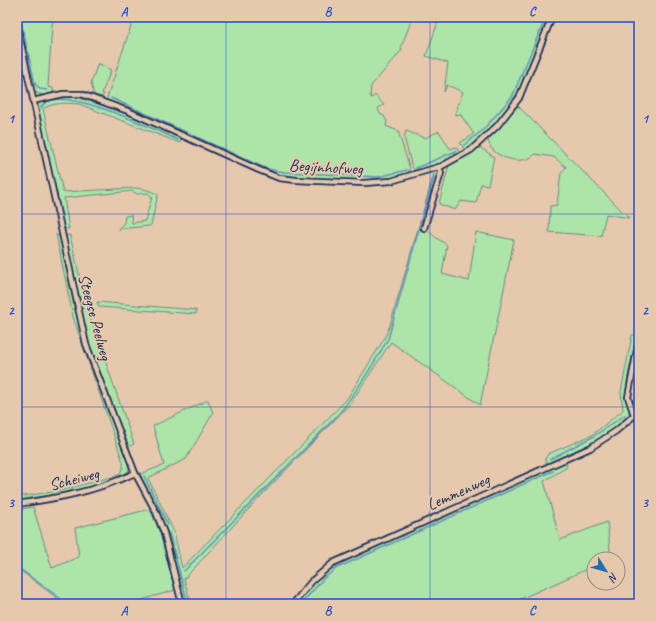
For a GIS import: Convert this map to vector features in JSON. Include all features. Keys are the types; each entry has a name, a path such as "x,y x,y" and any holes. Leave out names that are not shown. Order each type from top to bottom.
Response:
{"street":[{"name":"Begijnhofweg","path":"33,101 63,94 82,94 128,112 280,178 364,182 391,181 439,167 471,150 501,121 519,98 552,17"},
{"name":"Steegse Peelweg","path":"17,25 86,344 135,473 156,512 164,533 182,604"},
{"path":"424,228 441,173 439,167"},
{"path":"634,415 628,397 639,340"},
{"name":"Lemmenweg","path":"293,604 318,576 333,563 590,448 616,431 639,411"},
{"name":"Scheiweg","path":"17,504 85,492 135,473"}],"green space":[{"path":"18,17 54,17 52,25 48,87 53,88 53,93 43,95 36,93 32,86"},
{"path":"134,17 413,17 401,47 402,50 371,86 370,96 372,98 375,95 384,105 378,108 380,114 384,116 387,122 386,126 398,131 410,169 406,175 385,180 370,181 317,179 274,174 106,101"},
{"path":"433,17 551,17 518,92 509,106 489,131 465,150 460,143 474,134 460,114 455,115 463,92 447,85 444,92 448,63 426,56 439,19"},
{"path":"98,63 111,70 102,93 104,94 102,97 94,95 91,83"},
{"path":"66,96 110,108 181,138 180,143 79,104 56,104 43,109 63,192 136,188 158,194 151,225 118,229 124,223 125,216 131,215 132,223 145,221 152,197 148,193 137,194 132,191 64,198 69,229 62,228 36,108 37,103 47,98"},
{"path":"518,106 629,218 606,214 601,236 549,232 550,206 557,205 561,173 566,167 554,157 535,154 526,159 514,160 501,156 492,149 488,140"},
{"path":"406,131 425,138 439,131 450,149 456,147 460,153 439,164 415,170 412,167 404,137"},
{"path":"478,146 494,157 488,185 481,184 476,203 461,201 455,210 439,204 449,165"},
{"path":"435,170 440,174 424,226 435,237 447,245 442,274 469,281 476,232 514,240 480,405 391,342 350,404 257,500 184,579 191,604 185,604 163,524 140,474 164,465 153,426 208,400 213,413 186,459 148,478 174,532 182,568 347,399 384,339 390,325"},
{"path":"56,234 60,238 74,307 99,381 129,460 129,467 126,474 118,480 106,485 75,493 17,502 17,497 59,491 119,475 123,468 123,462 73,317"},
{"path":"70,235 85,301 90,302 93,312 89,314 134,444 128,447 83,327 64,236"},
{"path":"97,302 196,310 196,314 99,307"},
{"path":"632,335 637,335 626,391 626,399 629,410 628,418 603,437 547,465 545,459 548,454 592,435 623,410 621,392"},
{"path":"566,462 567,467 544,481 560,540 607,522 610,551 586,551 586,570 509,604 294,604 317,578 353,555"},
{"path":"33,507 52,568 79,557 75,528 150,509 160,533 175,590 128,604 65,604 17,568 17,510"}],"waterway":[{"path":"20,17 35,84 40,89 47,90"},
{"path":"464,145 483,130 512,97 546,17"},
{"path":"111,98 267,169 285,172 378,177 407,170"},
{"path":"41,108 50,101 65,100 84,103 129,118 178,140"},
{"path":"416,168 456,151"},
{"path":"184,571 338,415 371,368 388,339 434,176"},
{"path":"550,459 594,436 625,415"},
{"path":"622,430 639,416"},
{"path":"301,604 323,579 337,568 553,471"},
{"path":"144,476 168,525"},
{"path":"169,533 188,604"},
{"path":"17,567 68,604"}]}
